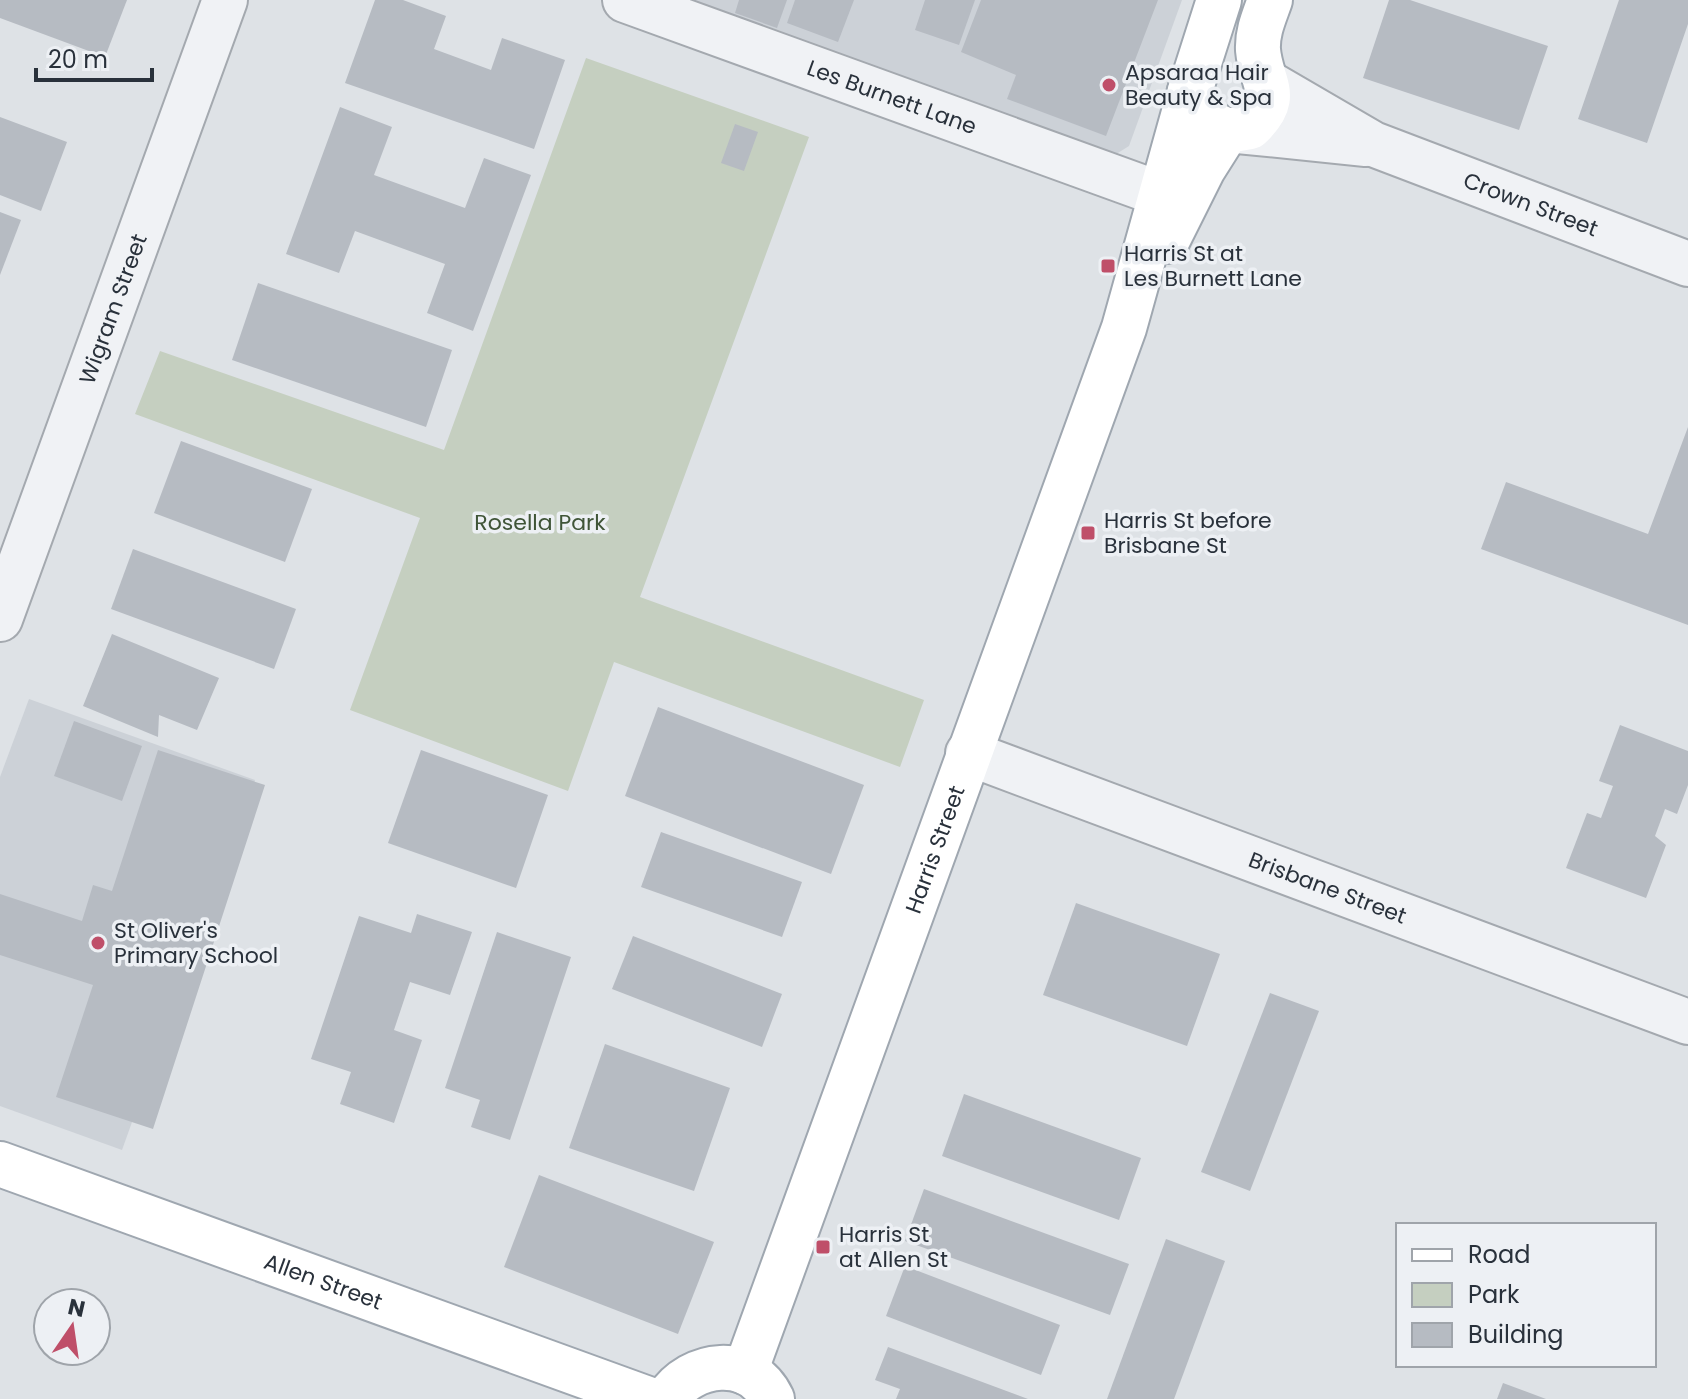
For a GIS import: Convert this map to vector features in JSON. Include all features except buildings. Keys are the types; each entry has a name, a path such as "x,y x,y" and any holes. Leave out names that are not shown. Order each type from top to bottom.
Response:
{"main road":[{"name":"Harris Street","path":"758,1386 968,753 1124,328 1160,194 1219,0"},
{"path":"1270,0 1258,36 1260,64 1270,84"},
{"name":"Harris Street","path":"1124,328 1203,169 1233,131 1259,119 1266,108 1270,84"},
{"path":"1190,91 1195,115 1233,131"},
{"name":"Allen Street","path":"0,1164 648,1399"},
{"path":"667,1399 679,1383 693,1373 710,1368 758,1386"}],"street":[{"name":"Wigram Street","path":"0,619 225,0"},
{"name":"Les Burnett Lane","path":"625,0 1160,194"},
{"name":"Crown Street","path":"1270,84 1373,144 1688,264"},
{"name":"Crown Street","path":"1233,131 1373,144"},
{"name":"Brisbane Street","path":"968,753 1688,1022"}],"shaded area":[{"path":"686,0 1182,0 1129,146 1113,156"},
{"name":"St Oliver's Primary School","path":"29,699 255,780 122,1150 0,1106 0,777"}],"green space":[{"name":"Rosella Park","path":"586,58 809,137 640,597 924,700 900,767 614,662 568,791 350,710 420,518 135,414 160,351 444,450"}],"place":[{"name":"Apsaraa Hair Beauty & Spa","path":"1109,85"},
{"name":"Harris St at Les Burnett Lane","path":"1108,266"},
{"name":"Harris St before Brisbane St","path":"1088,533"},
{"name":"St Oliver's Primary School","path":"98,943"},
{"name":"Harris St at Allen St","path":"823,1247"}]}
